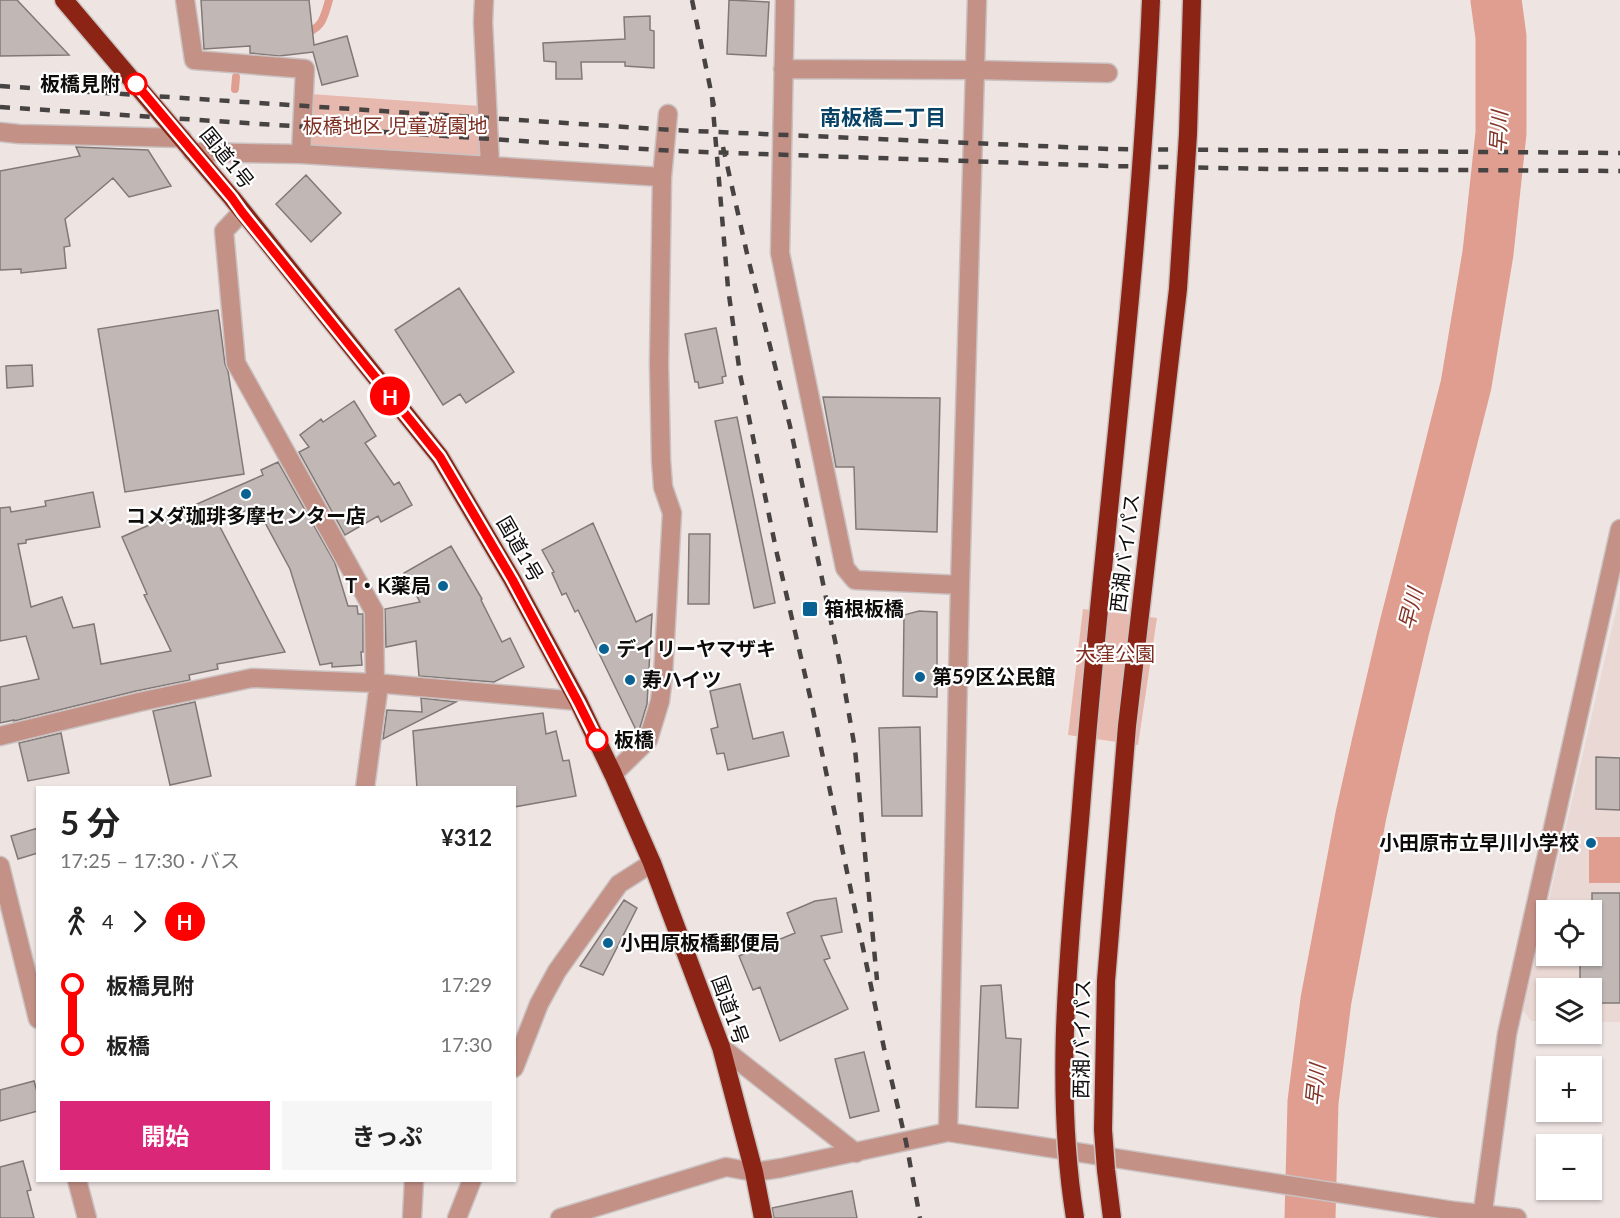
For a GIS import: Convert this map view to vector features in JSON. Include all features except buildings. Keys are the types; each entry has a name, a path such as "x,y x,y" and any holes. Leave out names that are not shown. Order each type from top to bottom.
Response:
{"highway":[{"name":"国道1号","path":"64,0 232,198 440,457 512,579 578,702 652,863 721,1047 754,1172 763,1218"},
{"name":"西湘バイパス","path":"1075,1218 1065,1082 1066,997 1088,718 1130,307 1147,100 1151,0"},
{"name":"西湘バイパス","path":"1112,1218 1103,1130 1106,981 1127,726 1178,289 1188,134 1192,0"}],"street":[{"path":"185,0 194,60 304,69 301,154"},
{"path":"484,0 490,166"},
{"path":"785,0 780,253 845,568 855,580 960,585"},
{"path":"948,1132 976,0"},
{"path":"783,69 1108,73"},
{"path":"613,774 648,740 660,701 663,676 672,513 663,487 659,364 662,177 668,114"},
{"path":"0,132 662,177"},
{"path":"242,212 224,231 236,363 374,611 377,683 365,786"},
{"path":"1482,1216 1508,1034 1620,529"},
{"path":"0,736 139,702 252,678 377,683 578,702"},
{"path":"516,1063 539,1004 557,971 619,884 652,863"},
{"path":"0,866 36,1011"},
{"path":"721,1047 856,1153"},
{"path":"560,1218 726,1167 754,1172 781,1168 948,1132 1482,1216 1516,1218"},
{"path":"1070,1218 1078,1153"},
{"path":"78,1182 87,1218"},
{"path":"412,1218 414,1182"},
{"path":"457,1218 470,1182"}],"shaded area":[{"name":"小田原市立早川小学校","path":"1620,594 1620,1022 1602,1022 1602,978 1536,978 1536,1021 1531,1021 1523,1011 1536,955 1536,966 1602,966 1602,900 1548,900"},
{"path":"1589,837 1620,837 1620,883 1589,883"}],"green space":[{"name":"板橋地区 児童遊園地","path":"311,94 479,106 482,157 310,145"},
{"name":"大窪公園","path":"1083,609 1157,618 1138,745 1068,735"}],"waterway":[{"path":"302,33 309,32 318,26 324,17 329,0"},
{"name":"早川","path":"1310,1218 1313,1102 1326,1000 1361,815 1377,744 1466,385 1488,253 1501,133 1501,37 1496,0"},
{"path":"235,89 236,77"}],"railway":[{"path":"692,0 714,106"},
{"path":"0,86 672,130 1109,149 1620,153"},
{"path":"712,97 728,288 740,374 777,554 812,705 906,1142 920,1218"},
{"path":"0,107 675,151 1110,166 1620,171"},
{"path":"723,147 790,426 842,674 855,749 877,980"}],"bus line":[{"name":"H","path":"136,84 232,198 440,457 512,579 597,740"}],"place":[{"name":"板橋見附","path":"136,84"},
{"name":"コメダ珈琲多摩センター店","path":"246,494"},
{"name":"T・K薬局","path":"443,586"},
{"name":"箱根板橋","path":"810,609"},
{"name":"デイリーヤマザキ","path":"604,649"},
{"name":"第59区公民館","path":"920,677"},
{"name":"寿ハイツ","path":"630,680"},
{"name":"板橋","path":"597,740"},
{"name":"小田原市立早川小学校","path":"1591,843"},
{"name":"小田原板橋郵便局","path":"608,943"}],"district":[{"name":"南板橋二丁目","path":"883,118"}]}
